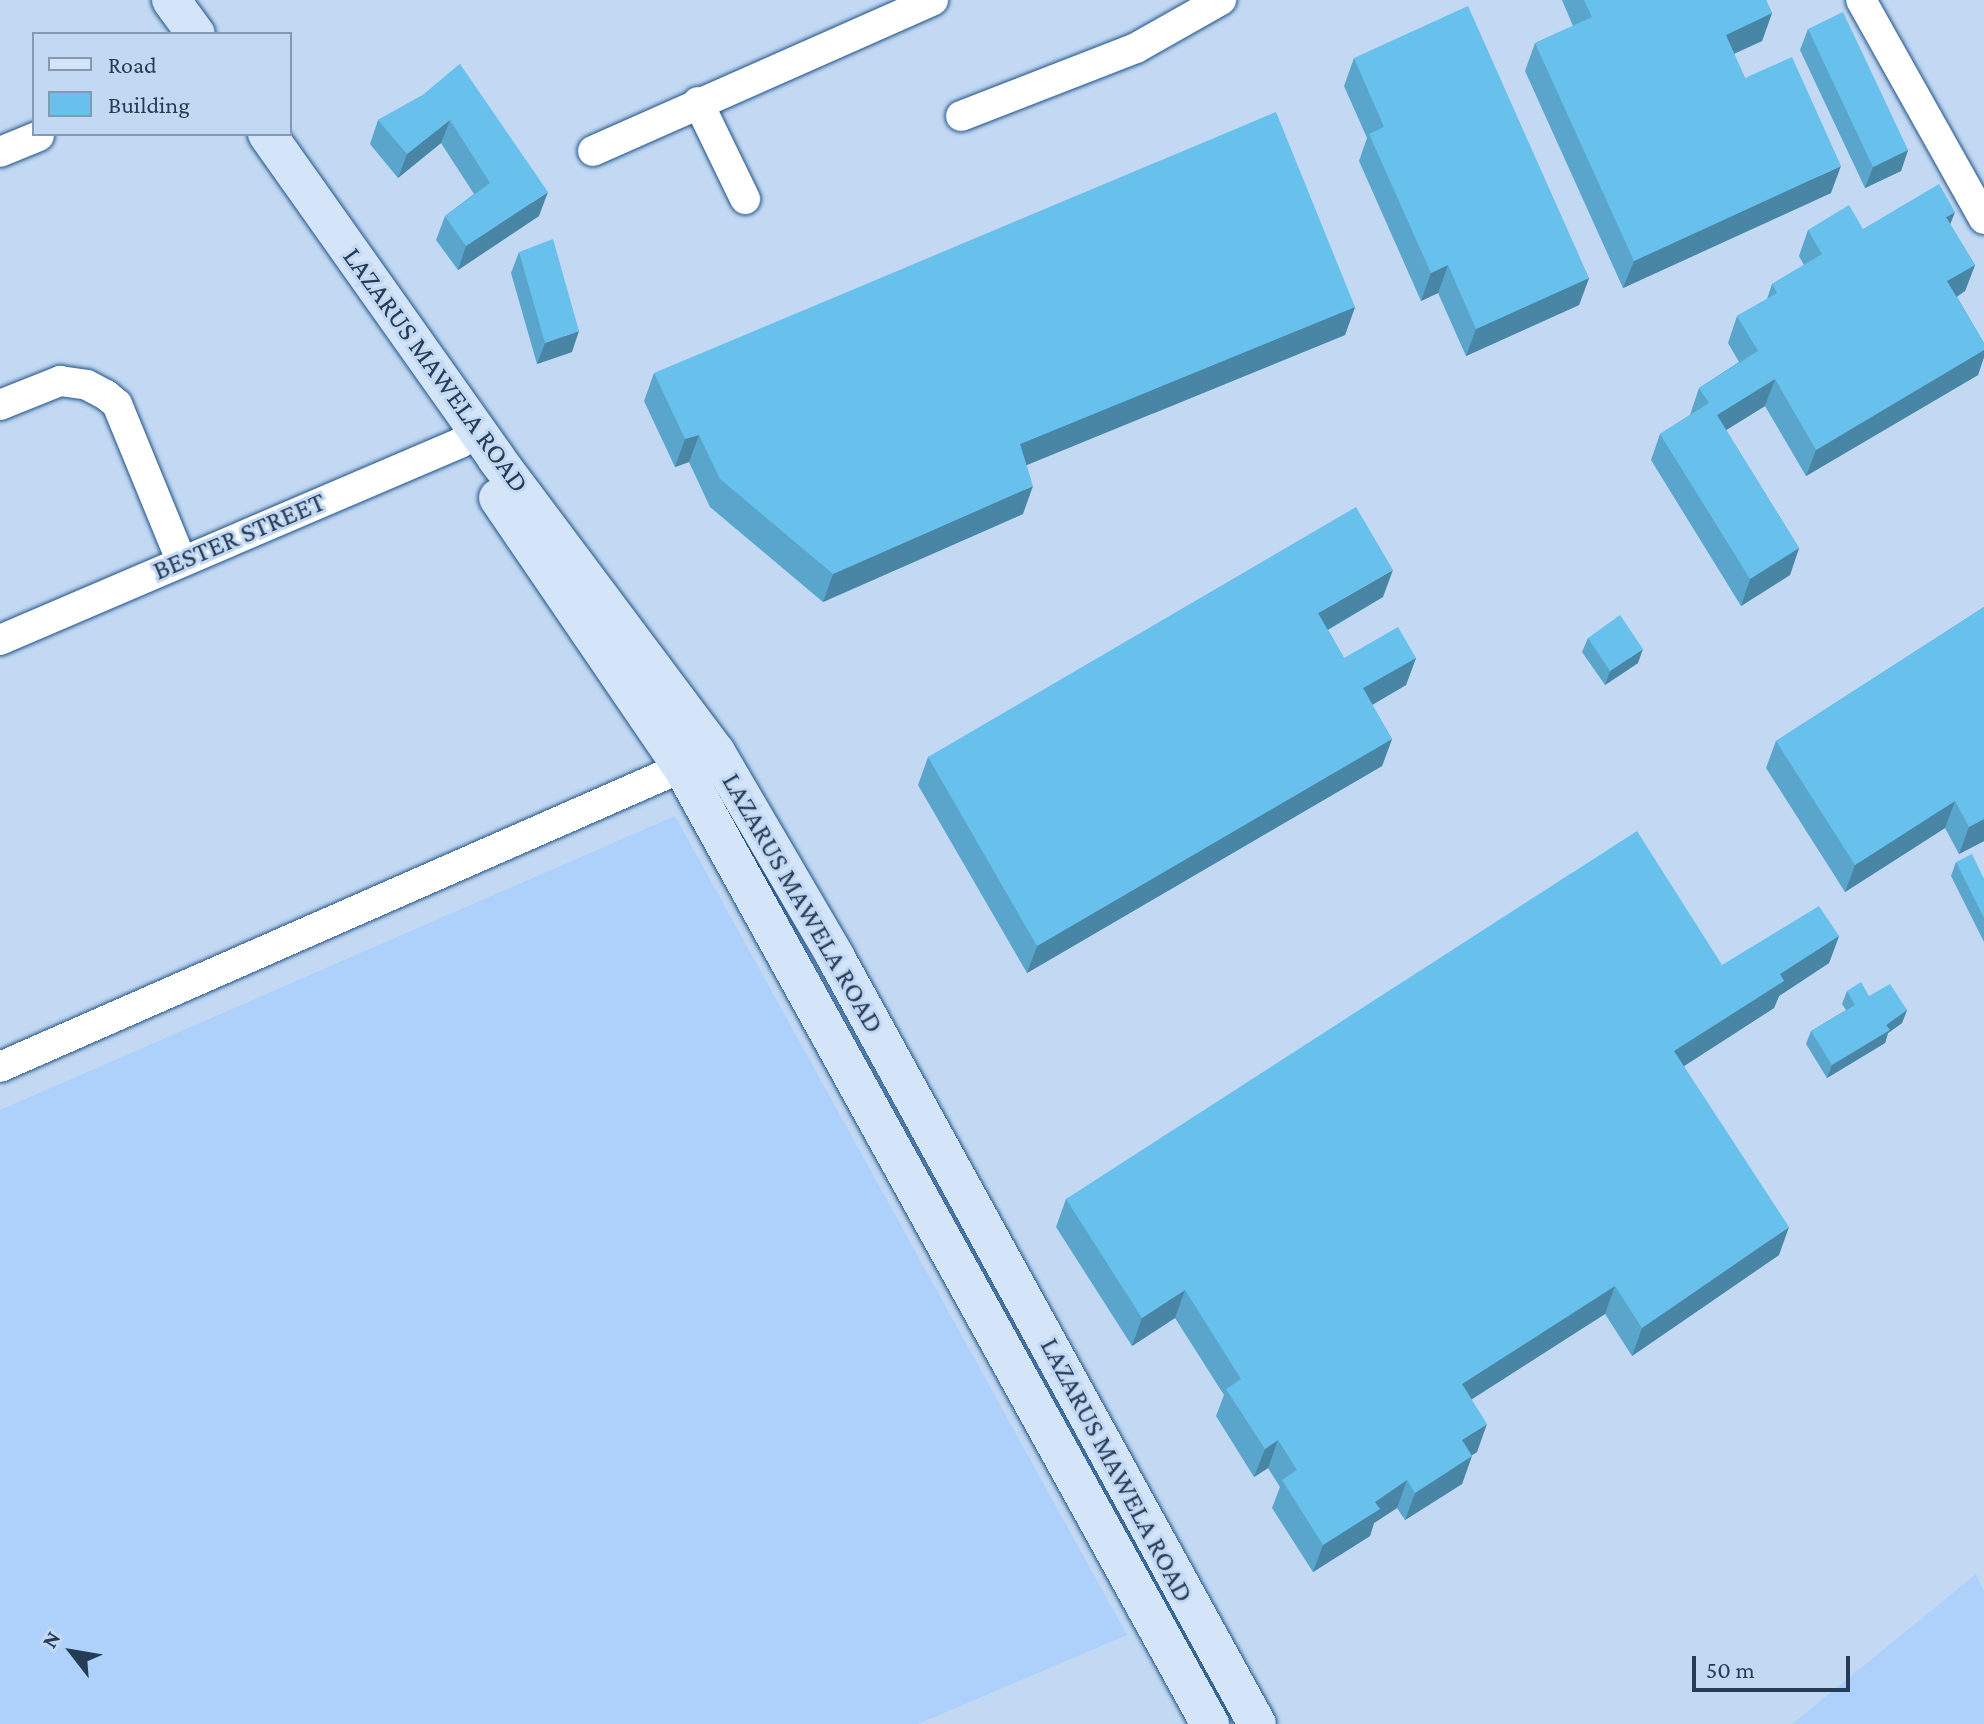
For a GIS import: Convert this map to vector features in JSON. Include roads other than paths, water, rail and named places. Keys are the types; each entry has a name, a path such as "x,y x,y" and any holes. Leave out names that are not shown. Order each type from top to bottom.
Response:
{"main road":[{"path":"149,0 173,32"},
{"path":"171,0 195,32"},
{"name":"LAZARUS MAWELA ROAD","path":"246,136 469,436 716,752 835,956 1257,1724"},
{"name":"LAZARUS MAWELA ROAD","path":"268,136 469,436 683,769 1210,1724"}],"street":[{"path":"593,151 933,0"},
{"path":"961,116 1136,48 1221,0"},
{"path":"1861,0 1984,219"},
{"path":"698,102 745,199"},
{"path":"0,152 39,136"},
{"path":"0,405 60,381 87,385 117,404 181,560"},
{"name":"BESTER STREET","path":"0,640 469,436"},
{"path":"0,1067 716,752"}]}
